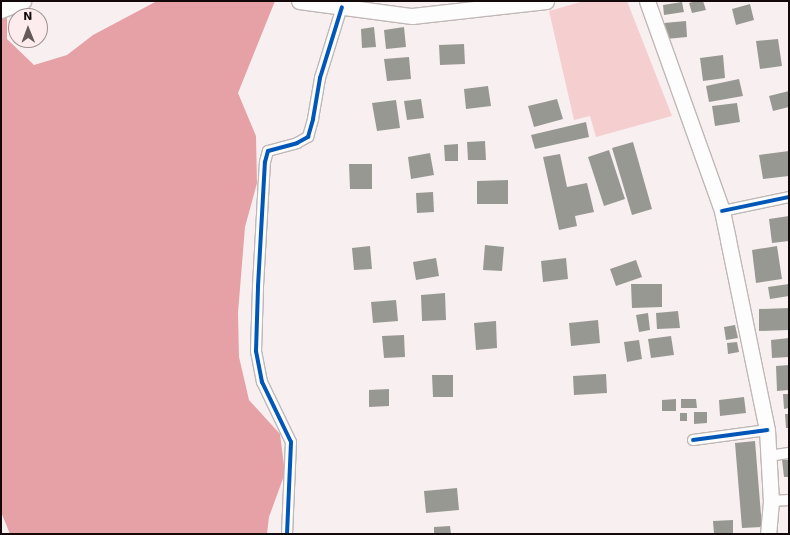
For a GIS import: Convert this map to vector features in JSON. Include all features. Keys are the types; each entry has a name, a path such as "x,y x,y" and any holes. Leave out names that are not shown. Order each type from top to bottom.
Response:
{"main road":[{"path":"1,10 23,1"},
{"path":"299,1 412,16 546,1"},
{"path":"647,1 722,211 767,430 771,501 768,534"}],"street":[{"path":"287,534 291,442 262,382 256,351 265,162 268,151 297,143 308,137 313,119 320,78 342,7"},
{"path":"722,211 789,197"},
{"path":"693,440 767,430"},
{"path":"769,456 789,453"},
{"path":"771,501 789,500"}],"shaded area":[{"path":"1,1 5,1 7,4 8,48 16,48 34,65 67,55 93,35 157,1 275,1 238,93 256,136 257,183 245,227 238,313 239,357 249,400 280,434 285,473 269,517 267,534 10,534 1,512"},
{"path":"584,1 627,1 672,116 596,137 590,116 574,120 549,11"}],"building":[{"path":"703,1 706,10 692,13 689,3"},
{"path":"682,2 684,12 664,15 663,5"},
{"path":"750,4 754,20 736,25 732,9"},
{"path":"686,21 687,37 666,39 664,23"},
{"path":"374,27 376,47 362,48 361,29"},
{"path":"404,27 406,47 386,49 384,30"},
{"path":"778,39 782,66 760,69 756,41"},
{"path":"464,44 465,64 440,65 439,45"},
{"path":"723,55 725,78 703,81 700,58"},
{"path":"409,57 411,79 387,81 384,59"},
{"path":"739,79 743,96 709,102 706,86"},
{"path":"488,86 491,106 466,109 464,89"},
{"path":"789,91 789,107 773,111 769,96"},
{"path":"421,99 424,118 407,120 404,101"},
{"path":"557,99 563,119 534,127 528,106"},
{"path":"396,100 400,128 377,131 372,103"},
{"path":"737,103 740,122 715,126 712,106"},
{"path":"586,122 589,137 535,149 531,135"},
{"path":"485,141 486,160 468,160 467,142"},
{"path":"633,142 652,209 632,215 612,148"},
{"path":"458,144 458,161 445,161 444,145"},
{"path":"609,150 625,199 604,206 588,157"},
{"path":"789,151 789,176 763,179 759,155"},
{"path":"430,153 434,175 411,179 408,157"},
{"path":"560,154 567,187 587,183 594,212 575,216 577,226 559,230 543,157"},
{"path":"349,164 372,164 372,189 350,189"},
{"path":"508,180 508,204 477,204 477,181"},
{"path":"433,192 434,212 417,213 416,193"},
{"path":"789,216 789,241 772,243 769,219"},
{"path":"485,245 504,247 502,271 483,270"},
{"path":"370,246 372,269 354,270 352,248"},
{"path":"777,246 782,279 756,283 752,250"},
{"path":"436,258 439,276 416,280 413,262"},
{"path":"566,258 568,279 543,282 541,261"},
{"path":"636,260 642,277 616,286 610,269"},
{"path":"631,284 662,284 662,307 632,308"},
{"path":"789,284 789,296 770,299 768,287"},
{"path":"445,293 446,320 422,321 421,295"},
{"path":"396,300 398,321 373,323 371,302"},
{"path":"789,308 789,330 759,331 759,309"},
{"path":"678,311 680,328 657,329 656,313"},
{"path":"648,313 650,330 639,332 636,315"},
{"path":"598,320 600,343 571,346 569,323"},
{"path":"496,321 497,348 476,350 474,323"},
{"path":"735,325 738,338 726,340 724,327"},
{"path":"404,335 405,357 384,358 382,336"},
{"path":"671,336 674,355 651,358 648,339"},
{"path":"789,338 789,357 772,358 771,340"},
{"path":"639,340 642,359 627,362 624,342"},
{"path":"737,342 739,352 728,354 727,343"},
{"path":"789,365 789,390 777,391 776,366"},
{"path":"606,374 607,393 574,395 573,376"},
{"path":"432,375 453,375 453,397 433,397"},
{"path":"389,389 389,406 369,407 369,390"},
{"path":"783,394 789,394 789,408 784,409"},
{"path":"744,397 746,413 720,416 719,400"},
{"path":"676,399 676,411 662,411 662,400"},
{"path":"681,399 696,399 697,408 681,408"},
{"path":"694,412 707,412 707,423 694,424"},
{"path":"680,413 687,413 687,421 680,421"},
{"path":"785,414 789,414 789,428 786,428"},
{"path":"755,441 762,527 742,528 735,443"},
{"path":"782,460 789,460 789,477 784,477"},
{"path":"457,488 459,510 426,513 424,491"},
{"path":"733,520 733,534 714,534 713,521"},
{"path":"450,526 451,534 434,534 434,527"}],"cycle path":[{"path":"287,534 291,442 262,382 256,351 265,162 268,151 297,143 308,137 313,119 320,78 342,7"},
{"path":"722,211 789,197"},
{"path":"693,440 767,430"}]}
